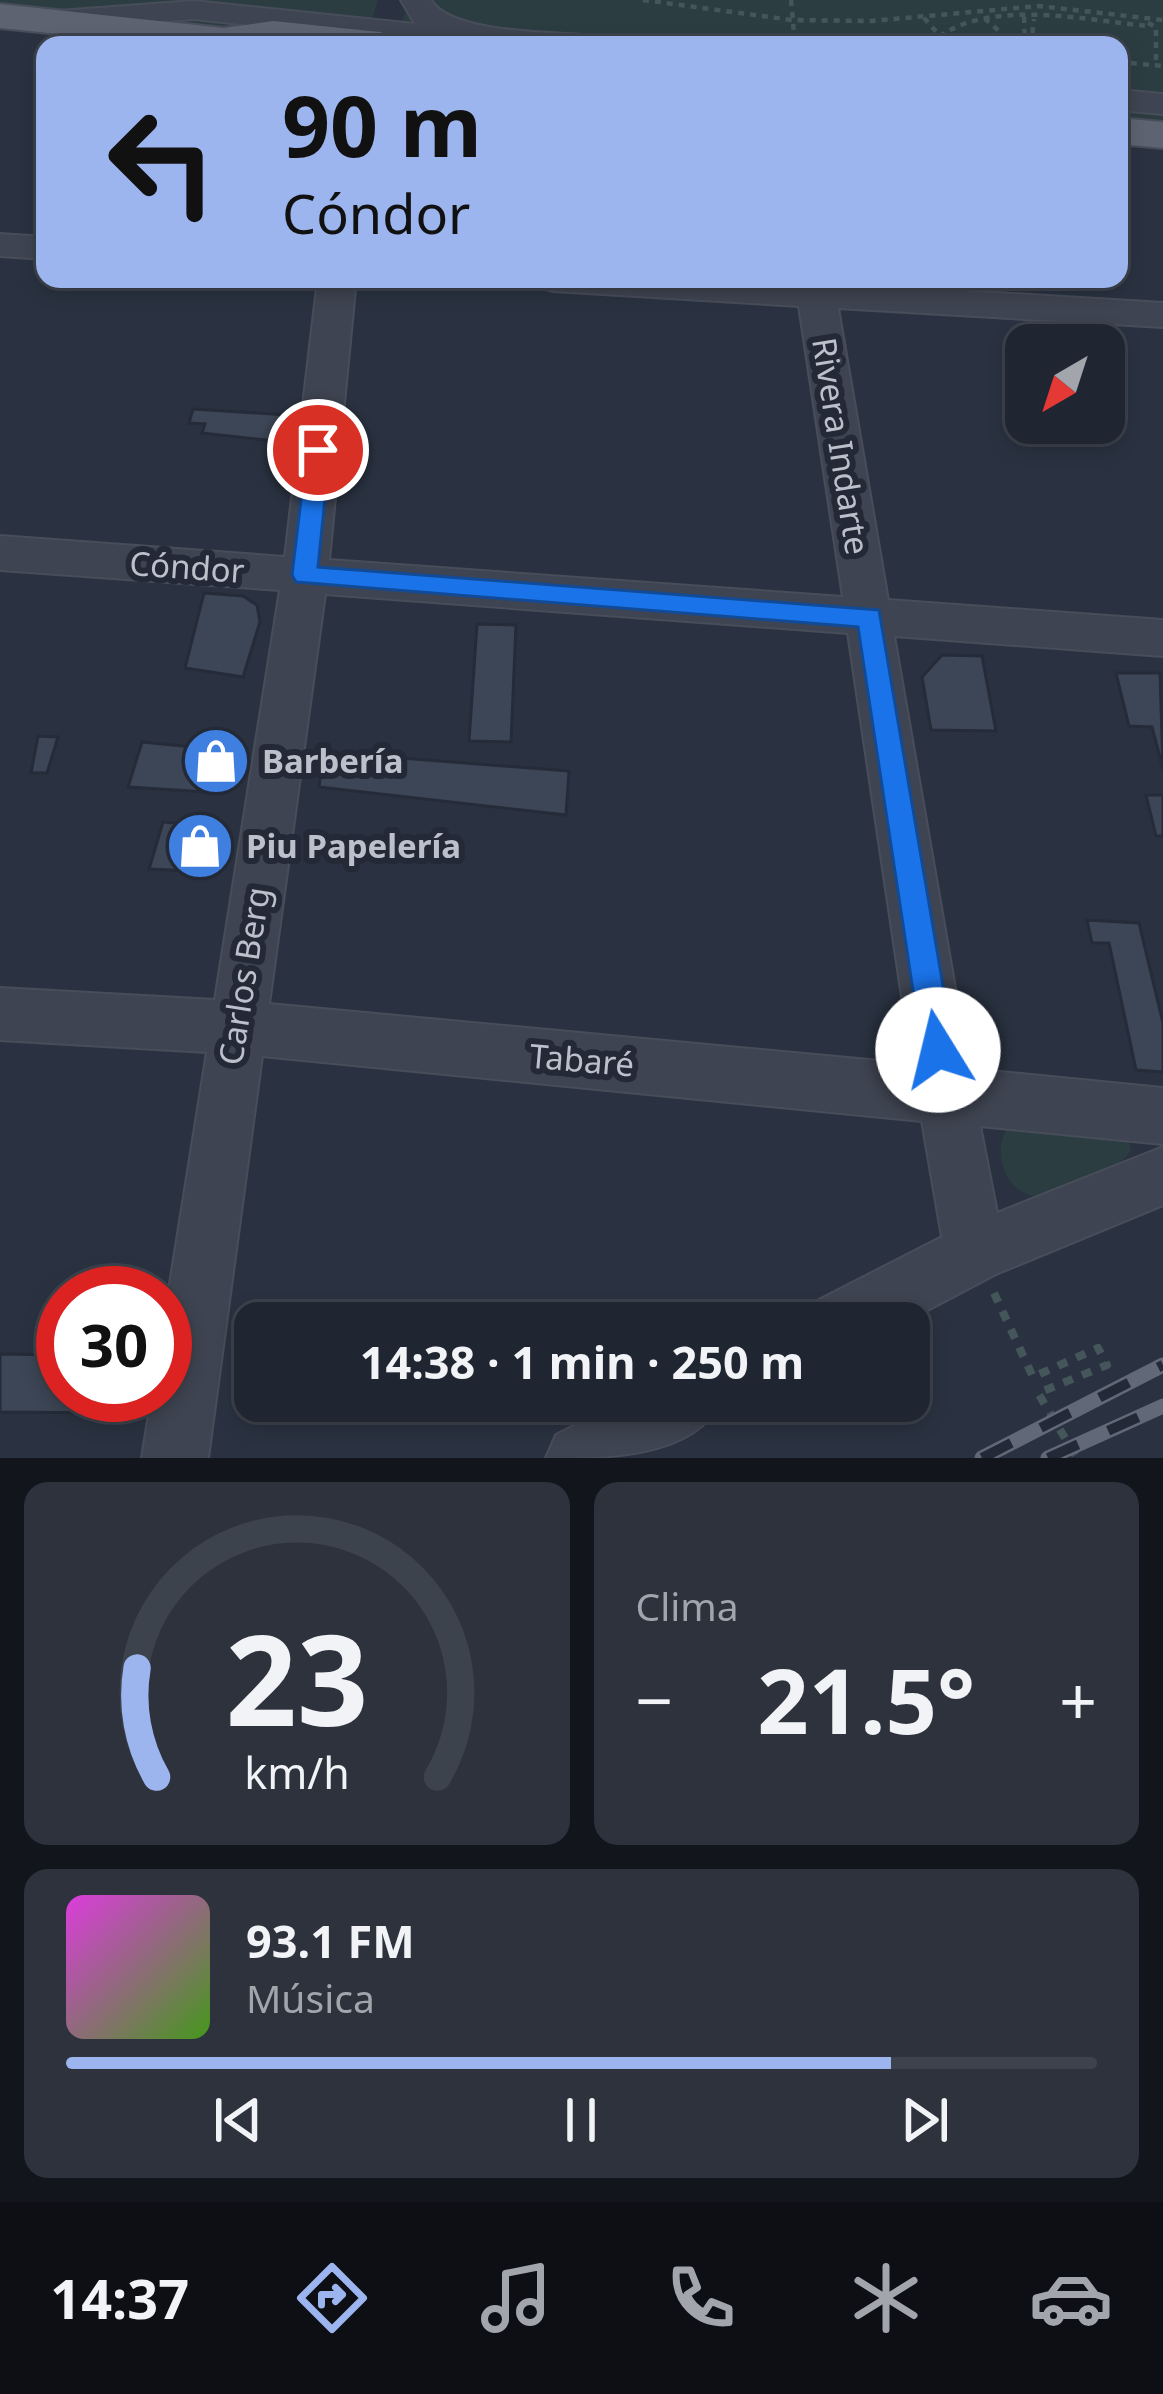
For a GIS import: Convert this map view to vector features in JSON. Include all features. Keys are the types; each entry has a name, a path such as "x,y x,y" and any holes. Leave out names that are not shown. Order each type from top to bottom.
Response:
{"main road":[{"path":"0,16 193,36"},
{"path":"220,36 319,36"},
{"path":"1128,131 1163,135"}],"street":[{"path":"383,36 397,0"},
{"path":"416,0 426,18 455,31 505,36"},
{"path":"45,20 181,9 355,36"},
{"path":"1128,101 1163,104"},
{"path":"0,245 36,247"},
{"name":"Carlos Berg","path":"175,1458 305,575 336,288"},
{"name":"Rivera Indarte","path":"815,288 975,1252"},
{"path":"827,288 1163,315"},
{"name":"Cóndor","path":"0,553 1163,638"},
{"name":"Tabaré","path":"0,1014 236,1028 1163,1116"},
{"path":"879,1302 975,1252 1163,1177"},
{"path":"579,1458 648,1422"}],"path":[{"path":"644,0 792,20 924,18 1039,6 1156,27 1160,65 1128,63"},
{"path":"790,0 794,36"},
{"path":"1024,17 1027,36"},
{"path":"1030,36 1034,17"},
{"path":"924,18 943,36"},
{"path":"978,18 994,22 997,36"},
{"path":"946,36 950,26 978,18 1163,20"},
{"path":"975,1252 1033,1378 1098,1348 1107,1365 1038,1393 1077,1458"}],"shaded area":[{"path":"0,0 378,0 367,33 220,30 0,7"},
{"path":"416,0 1163,0 1163,125 1128,121 1128,36 397,36"},
{"path":"1009,1125 1127,1136 1131,1150 1116,1165 1076,1186 1040,1196 1028,1194 1017,1189 1004,1170 1001,1146"}],"building":[{"path":"193,409 288,415 284,442 202,433 205,424 189,423"},
{"path":"204,593 243,596 257,605 260,622 243,677 185,668"},
{"path":"477,624 516,625 511,742 469,741"},
{"path":"942,655 982,656 996,731 931,730 922,677"},
{"path":"1116,673 1160,673 1163,769 1152,727 1129,726"},
{"path":"38,736 58,737 47,773 31,773"},
{"path":"142,742 234,751 223,793 128,787"},
{"path":"323,752 569,771 566,815 319,787"},
{"path":"1146,795 1163,795 1163,836 1156,836"},
{"path":"163,822 219,827 209,872 149,869"},
{"path":"1087,920 1139,923 1163,1023 1163,1072 1136,1070 1109,943 1092,943"},
{"path":"0,1354 36,1355 36,1412 0,1412"}],"railway":[{"path":"982,1458 1163,1365"},
{"path":"1048,1458 1163,1406"}],"place":[{"name":"Barbería","path":"216,761"},
{"name":"Piu Papelería","path":"200,846"}],"route":[{"path":"318,450 305,575 869,617 938,1050"}]}
